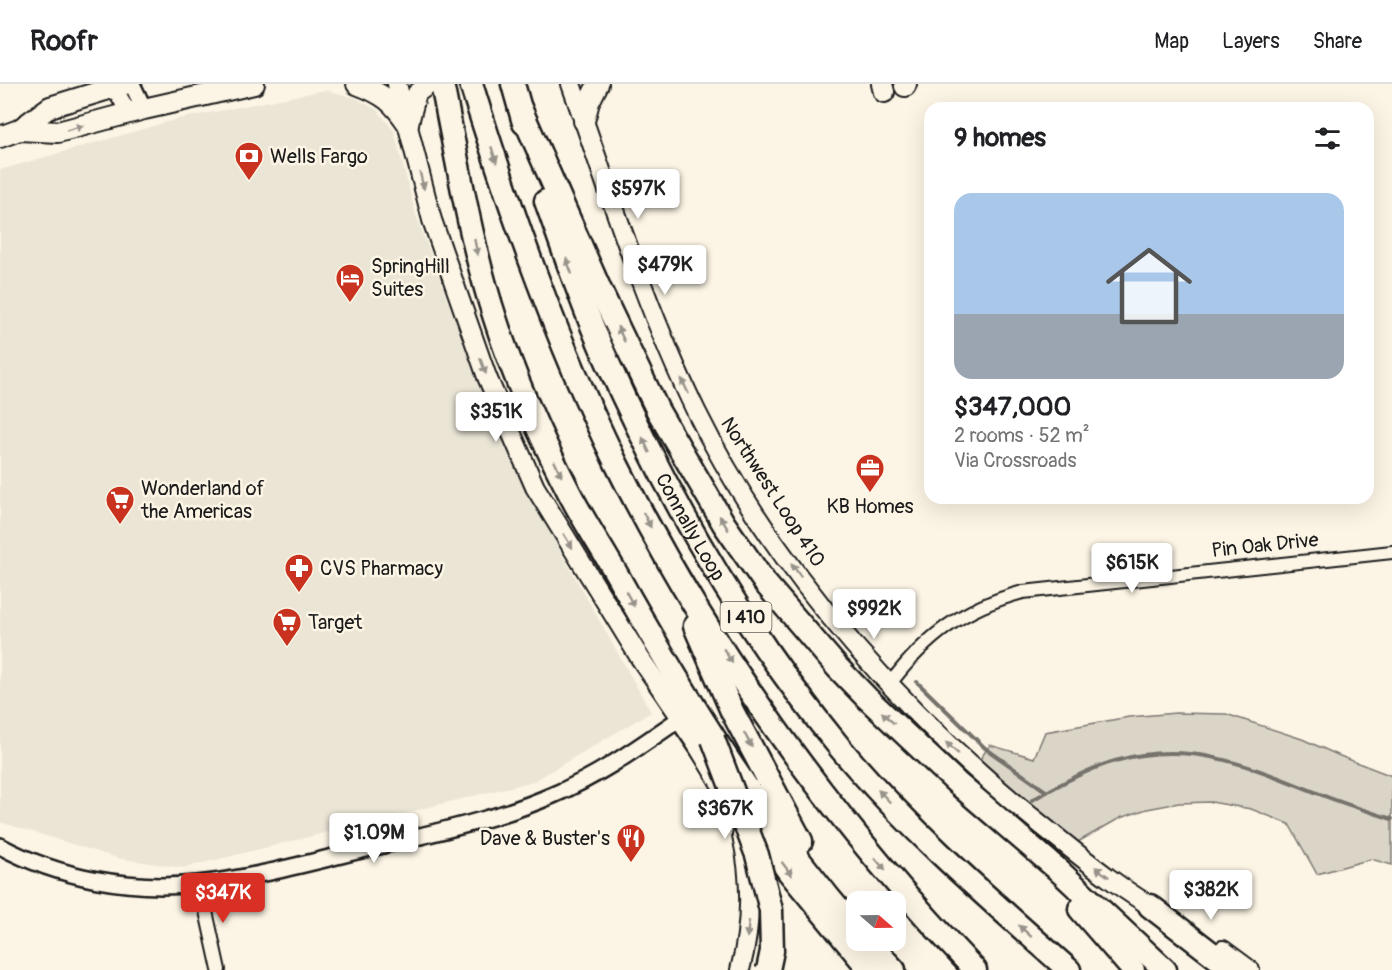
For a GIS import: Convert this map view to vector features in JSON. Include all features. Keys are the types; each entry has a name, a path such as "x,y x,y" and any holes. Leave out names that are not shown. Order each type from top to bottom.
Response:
{"highway":[{"path":"442,84 479,263 495,318 519,382 570,494 646,628 713,739 846,917"},
{"name":"Connally Loop","path":"471,84 508,196 558,331 616,461 664,553 754,700 844,822 975,970"},
{"name":"Connally Loop","path":"513,84 540,185 575,283 603,351 661,476 711,565 797,692 842,749 935,848 1065,965"},
{"path":"520,108 600,290 658,411 719,515 765,583 837,667 867,698 993,815 1056,868 1165,970"},
{"path":"664,553 732,711 806,850 846,915"},
{"path":"681,718 789,872 870,970"},
{"path":"713,739 757,855 771,910 772,951 768,970"},
{"path":"993,815 1075,903 1133,970"},
{"path":"1150,906 1233,970"},
{"path":"873,951 887,970"},
{"path":"876,951 894,970"}],"main road":[{"path":"0,137 19,130 50,107 66,84"},
{"path":"19,130 58,132 136,111 254,84"},
{"path":"357,84 385,96 394,103 408,124"},
{"path":"397,84 432,220 487,377 535,487 726,792 742,836 750,878 750,919 746,950 740,970"},
{"path":"408,124 417,93 430,84"},
{"path":"584,121 598,84"},
{"path":"50,107 121,85"},
{"name":"Northwest Loop 410","path":"569,86 584,121 657,325 696,411 725,465 765,527 817,600 889,685 944,740 1023,812 1090,864 1150,906 1209,940 1250,970"}],"street":[{"path":"121,85 136,111"},
{"name":"Pin Oak Drive","path":"889,685 924,644 944,627 982,605 1023,592 1392,552"},
{"path":"0,846 39,864 100,880 135,885 200,884 275,870 486,820 554,795 620,759 681,718"},
{"path":"200,884 219,970"}],"shaded area":[{"path":"326,90 356,98 377,110 394,131 416,215 478,382 550,533 651,712 534,781 183,868 117,858 0,822 0,170 178,119"},
{"path":"1176,713 1226,714 1302,739 1392,776 1392,865 1371,859 1317,874 1289,824 1251,809 1211,802 1179,803 1147,809 1120,818 1076,843 980,759 990,745 1034,758 1045,732 1129,717"}],"waterway":[{"path":"917,682 985,748 1047,792"},
{"path":"1032,800 1072,778 1115,761 1144,755 1171,753 1198,755 1250,767 1392,819"}],"place":[{"name":"Wells Fargo","path":"249,182"},
{"name":"SpringHill Suites","path":"350,304"},
{"name":"KB Homes","path":"870,494"},
{"name":"Wonderland of the Americas","path":"120,526"},
{"name":"CVS Pharmacy","path":"299,594"},
{"name":"Target","path":"287,648"},
{"name":"Dave & Buster's","path":"631,864"}]}
